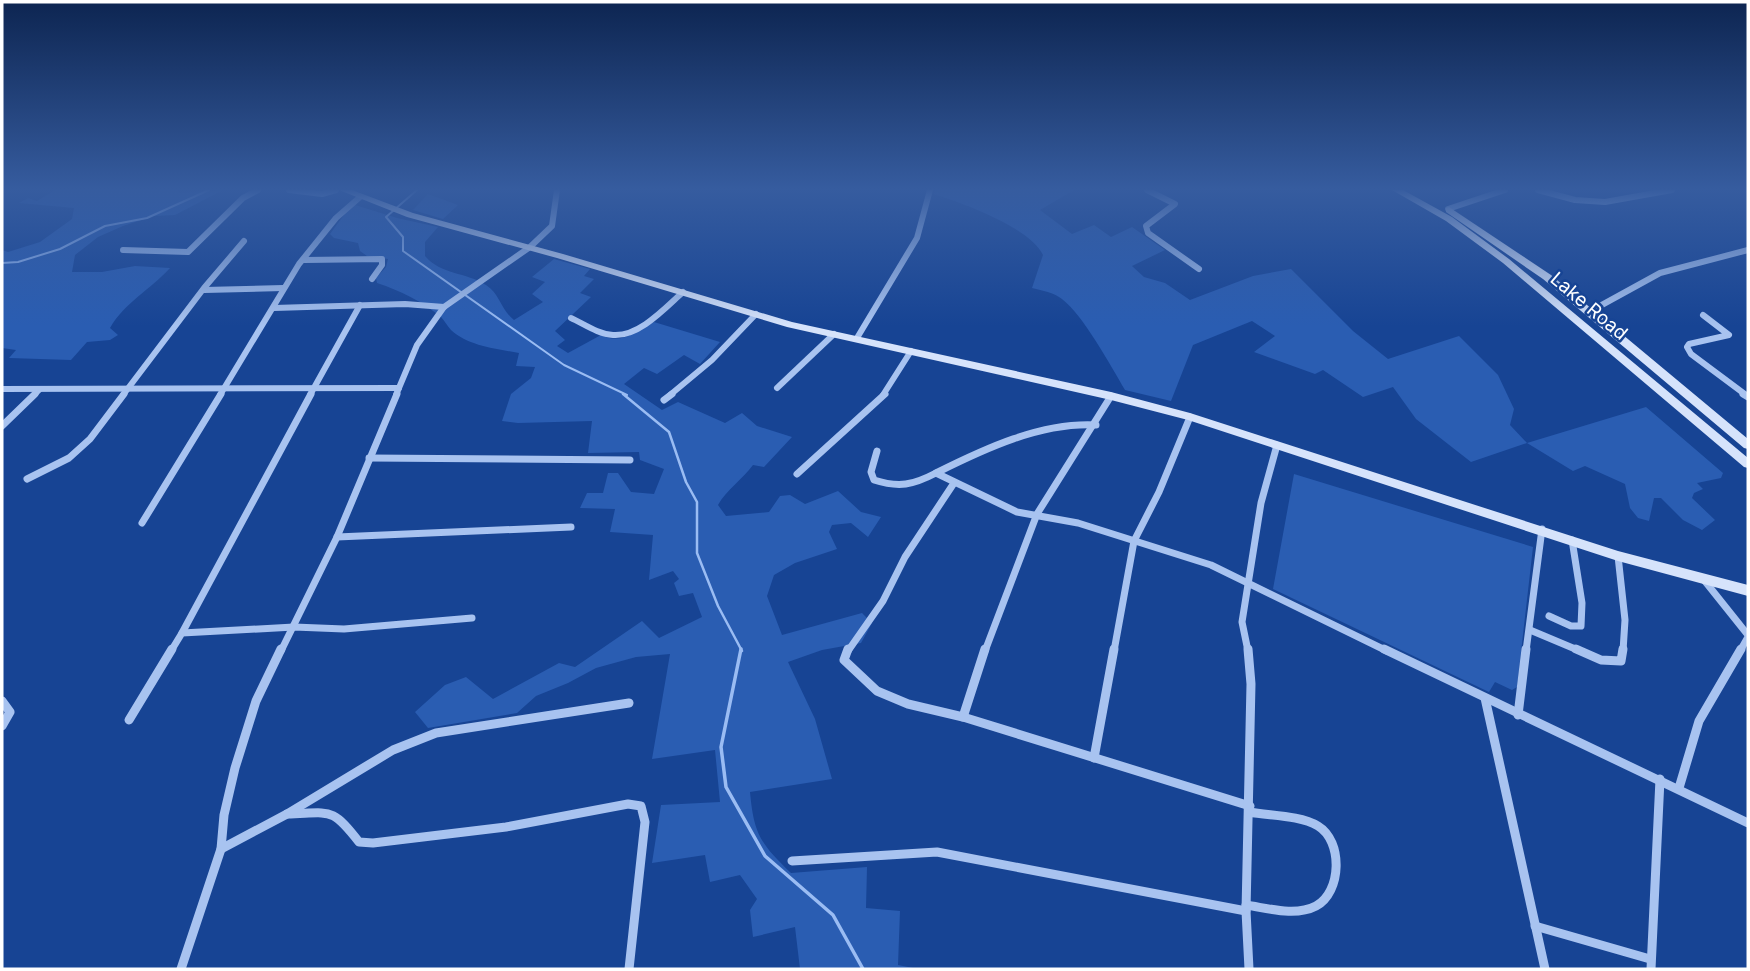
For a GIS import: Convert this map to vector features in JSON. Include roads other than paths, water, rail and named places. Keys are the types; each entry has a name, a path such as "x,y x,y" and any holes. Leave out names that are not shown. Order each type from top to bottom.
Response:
{"street":[{"path":"123,250 188,252 205,235"},
{"path":"142,523 223,387 274,308 283,288 323,235"},
{"path":"486,235 834,334 1111,396 1190,417 1542,529 1618,556 1748,591"},
{"path":"181,969 221,849 224,815 235,768 256,701 337,537 417,345 430,322 444,307 530,247 542,235"},
{"path":"857,338 918,235"},
{"path":"1151,235 1199,269"},
{"name":"Lake Road","path":"1471,235 1506,261 1748,464"},
{"name":"Lake Road","path":"1488,235 1521,257 1748,445"},
{"path":"27,479 81,449 244,241"},
{"path":"1589,312 1660,273 1748,250"},
{"path":"304,260 382,260 382,265 372,279"},
{"path":"204,290 283,288"},
{"path":"571,318 604,333 620,335 651,319 683,292"},
{"path":"274,308 405,304 444,307"},
{"path":"129,720 182,633 360,305"},
{"path":"664,400 712,360 757,314"},
{"path":"1703,314 1729,335 1689,344 1687,347 1697,360 1748,397"},
{"path":"777,388 834,334"},
{"path":"797,474 888,391 911,351"},
{"path":"2,389 399,388"},
{"path":"2,426 39,389"},
{"path":"963,717 996,620 1037,515 1055,482 1096,425 1111,396"},
{"path":"1094,758 1134,541 1159,492 1190,417"},
{"path":"877,451 872,465 874,480 905,488 1004,442 1081,423 1096,425"},
{"path":"1250,969 1246,908 1251,684 1242,622 1261,503 1277,445"},
{"path":"369,458 630,460"},
{"path":"936,472 1017,512 1079,523 1211,565 1518,715 1660,779 1748,823"},
{"path":"792,860 937,852 1246,908 1296,911 1318,905 1328,895 1336,864 1335,845 1329,834 1316,825 1250,809 963,717 908,704 877,691 845,660 848,650 883,601 932,514 954,483"},
{"path":"337,537 571,527"},
{"path":"1518,715 1542,529"},
{"path":"1549,616 1571,626 1581,626 1582,588 1573,561 1572,540"},
{"path":"1530,630 1601,660 1621,661 1627,613 1618,556"},
{"path":"1679,788 1699,721 1748,636 1704,580"},
{"path":"182,633 266,631 294,626 333,630 472,618"},
{"path":"1485,698 1545,969"},
{"path":"2,701 10,712 2,726"},
{"path":"221,849 287,814 393,750 436,733 629,703"},
{"path":"1535,926 1650,964 1660,779"},
{"path":"287,814 329,813 340,817 359,842 373,843 506,827 628,804 641,807 645,822 629,969"}],"waterway":[{"path":"2,263 18,262 60,249 87,235"},
{"path":"402,235 403,251 564,365 627,395"},
{"path":"623,394 669,432 686,482 697,502 697,553 718,606 741,649"},
{"path":"741,649 721,747 726,787 765,856 833,915 863,969"}]}
